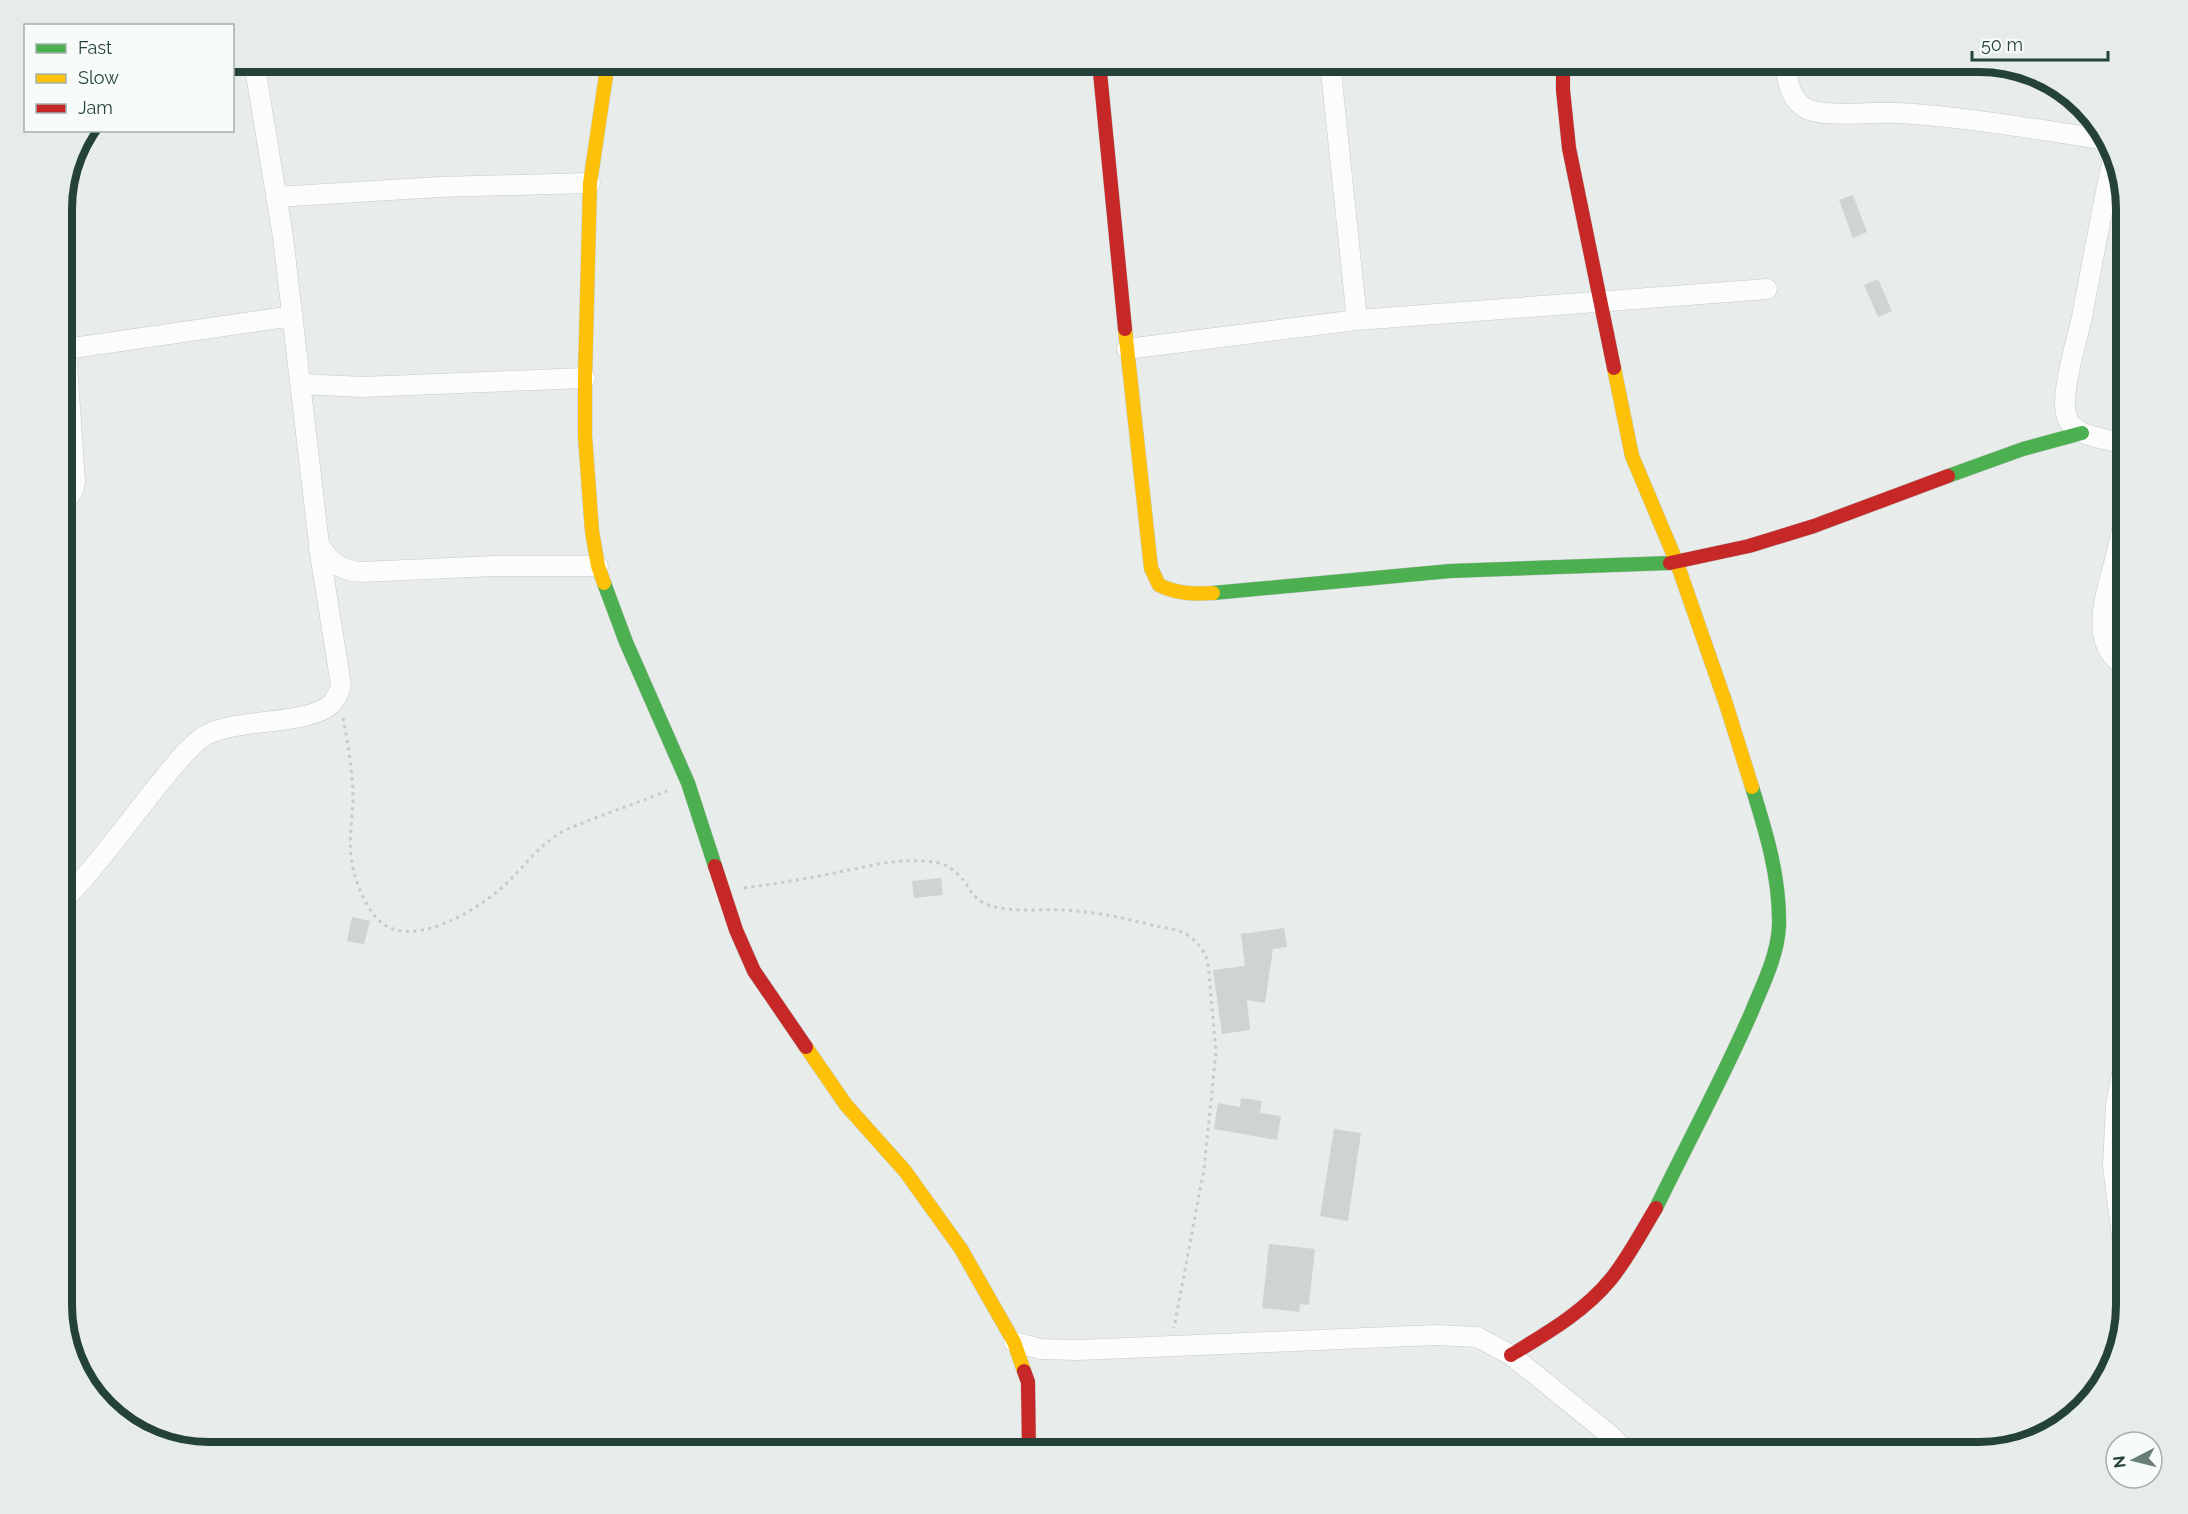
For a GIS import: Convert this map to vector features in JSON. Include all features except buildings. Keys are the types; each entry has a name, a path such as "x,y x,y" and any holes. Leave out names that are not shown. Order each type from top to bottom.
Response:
{"street":[{"path":"72,891 176,764 203,736 220,729 243,724 315,713 329,706 338,696 340,685 319,544 293,316 256,72"},
{"path":"607,72 590,183 590,280 585,378 585,436 592,531 598,566 626,642 688,783 702,820 736,930 754,971 846,1105 905,1171 962,1249 1014,1342 1028,1382 1029,1442"},
{"path":"1100,72 1151,568 1159,585 1172,591 1189,594 1241,591 1450,571 1677,563 1749,546 1814,526 2023,449 2082,433 2116,440"},
{"path":"1331,72 1357,320"},
{"path":"1511,1355 1573,1316 1612,1278 1656,1208 1742,1033 1771,966 1779,927 1777,885 1768,838 1726,704 1677,563 1632,456 1569,148 1563,72"},
{"path":"1786,72 1792,95 1799,104 1810,111 1896,112 2096,138"},
{"path":"2082,433 2067,417 2065,405 2111,171"},
{"path":"276,197 440,187 590,183"},
{"path":"1127,349 1357,320 1767,289"},
{"path":"72,348 293,316"},
{"path":"301,384 362,387 585,378"},
{"path":"72,438 75,482 72,494"},
{"path":"319,544 328,560 350,572 527,565 598,566"},
{"path":"2116,553 2107,588 2102,629 2107,645 2116,659"},
{"path":"2116,1105 2113,1166 2116,1188"},
{"path":"1014,1342 1041,1349 1078,1350 1436,1335 1477,1337 1511,1355 1617,1442"}],"path":[{"path":"338,696 352,783 349,843 354,873 372,911 382,923 394,930 417,930 438,926 465,915 499,890 538,850 559,833 688,783"},
{"path":"723,891 794,881 868,866 915,860 932,861 948,866 957,873 973,897 993,907 1105,915 1184,933 1195,941 1204,952 1208,962 1216,1052 1204,1169 1171,1345"}],"traffic: fast":[{"path":"1948,476 2023,449 2082,433"},
{"path":"1213,593 1450,571 1670,563"},
{"path":"604,583 626,642 688,783 715,866"},
{"path":"1656,1208 1741,1036 1765,980 1776,947 1779,907 1775,872 1752,787"}],"traffic: slow":[{"path":"604,583 598,566 592,531 585,436 585,378 590,183 607,72"},
{"path":"1125,329 1151,568 1159,585 1166,588 1185,593 1213,593"},
{"path":"1614,368 1632,456 1677,563 1752,787"},
{"path":"806,1047 846,1105 905,1171 961,1249 1014,1342 1024,1371"}],"traffic: jam":[{"path":"1100,72 1125,329"},
{"path":"1563,72 1569,148 1614,368"},
{"path":"1670,563 1749,546 1814,526 1948,476"},
{"path":"715,866 736,930 754,971 806,1047"},
{"path":"1511,1355 1564,1321 1600,1291 1623,1262 1656,1208"},
{"path":"1024,1371 1028,1382 1029,1442"}]}
